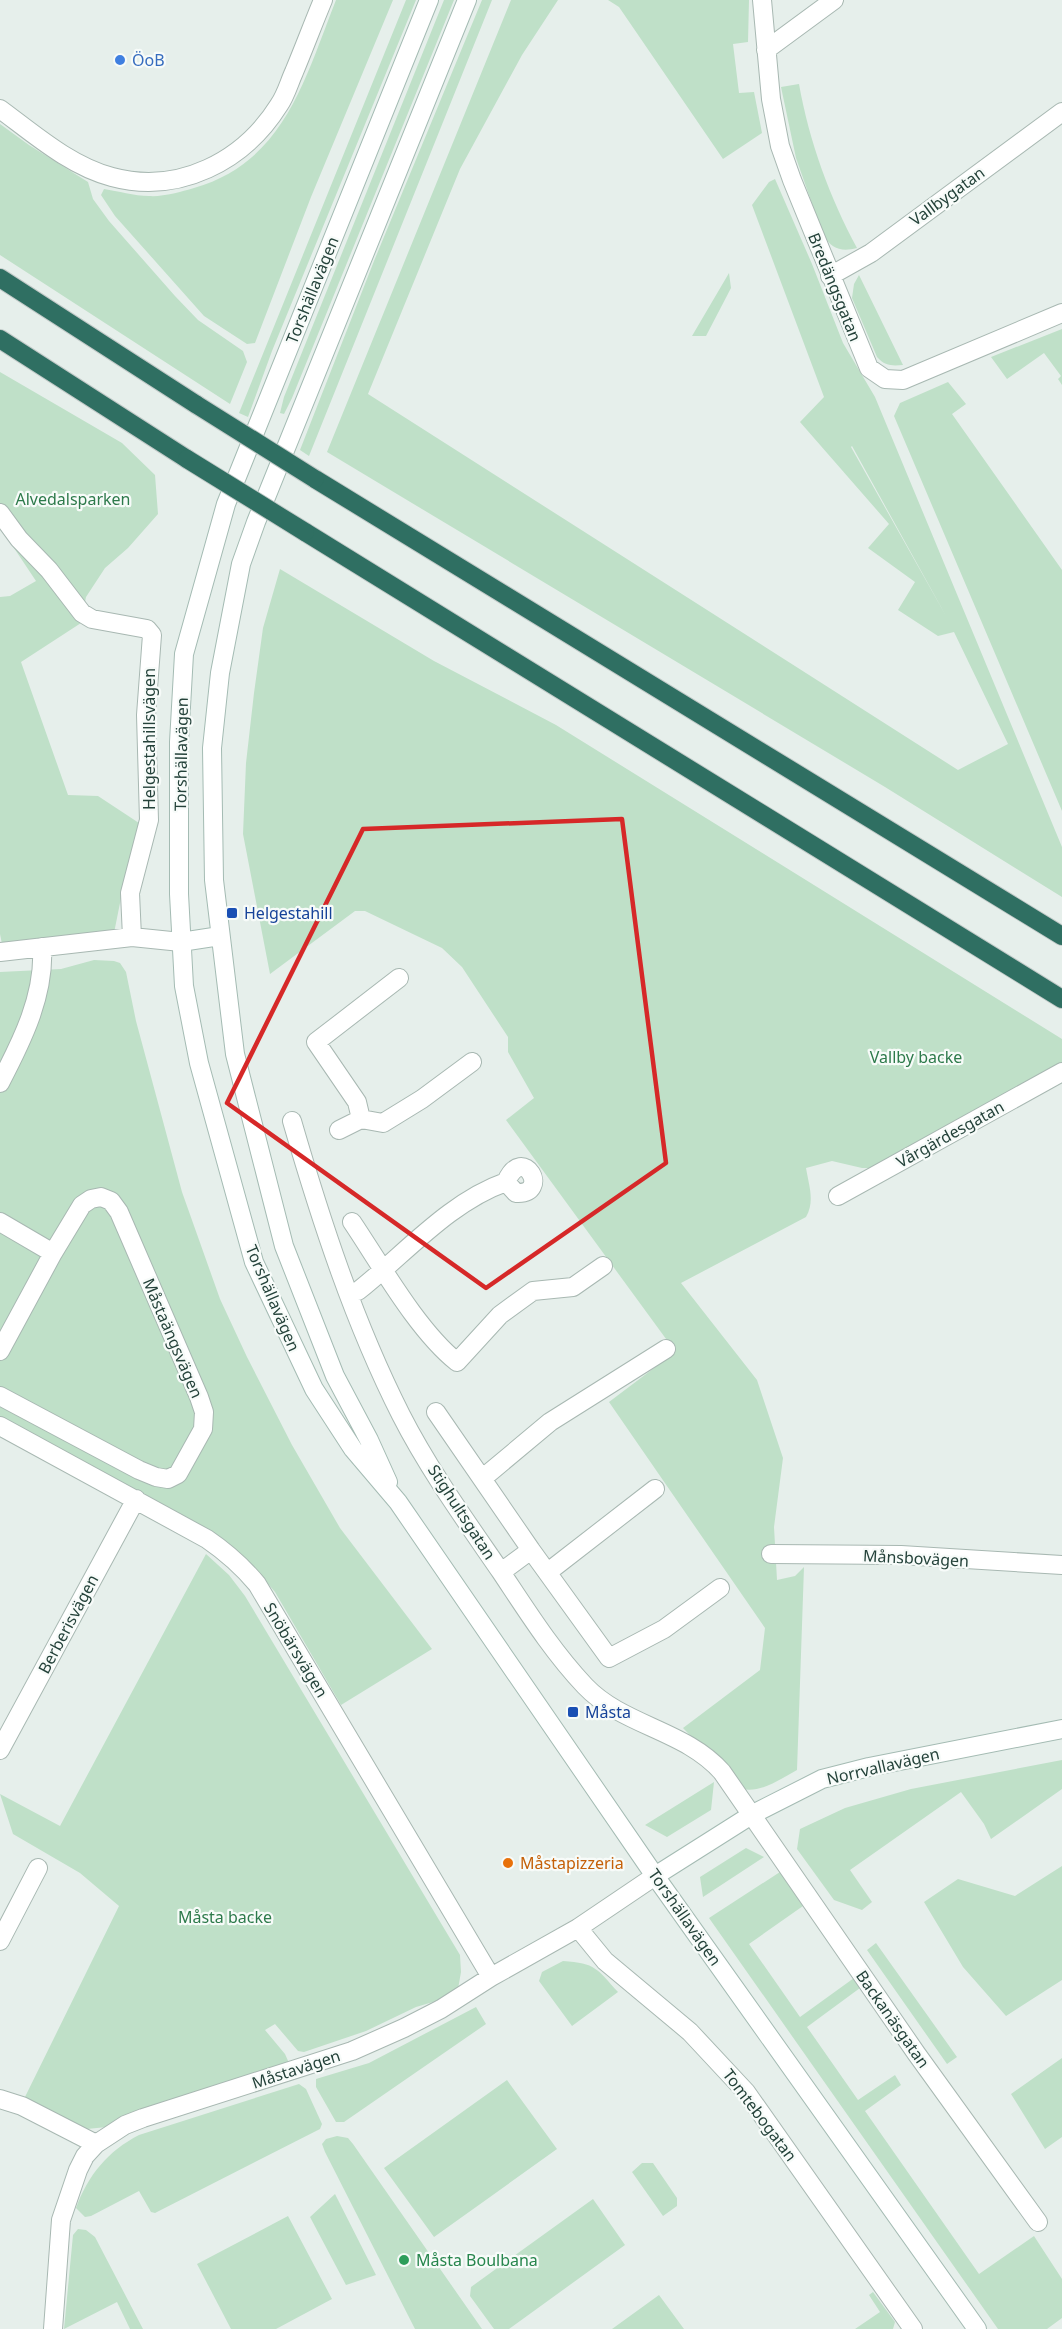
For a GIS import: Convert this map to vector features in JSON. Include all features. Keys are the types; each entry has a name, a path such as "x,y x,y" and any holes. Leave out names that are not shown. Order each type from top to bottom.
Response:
{"highway":[{"path":"0,278 197,405 1062,936"},
{"path":"0,339 187,459 1062,999"}],"street":[{"path":"0,109 54,148 111,177 154,182 178,179 198,173 238,153 268,122 281,102 323,0"},
{"name":"Torshällavägen","path":"429,0 226,504 184,654 179,742 179,894 184,986 199,1063 254,1262 314,1389 353,1449 398,1502 655,1875 976,2329"},
{"name":"Torshällavägen","path":"398,1502 335,1376 284,1246 235,1054 214,880 212,748 220,673 242,564 269,490 467,0"},
{"name":"Bredängsgatan","path":"762,0 771,99 780,146 830,276 869,368 885,379 903,380 1062,313"},
{"path":"766,50 834,0"},
{"name":"Vallbygatan","path":"830,276 871,253 1062,112"},
{"name":"Helgestahillsvägen","path":"0,513 82,613 92,619 147,629 152,635 146,715 149,820 130,894 132,937"},
{"path":"0,952 132,937 181,942 220,936"},
{"path":"0,1083 15,1055 40,989 44,969 42,947"},
{"path":"361,1119 357,1102 316,1042 399,978"},
{"path":"339,1130 361,1119 383,1123 423,1099 471,1062"},
{"name":"Vårgärdesgatan","path":"838,1196 1062,1072"},
{"name":"Stighultsgatan","path":"292,1121 312,1189 350,1298 402,1416 451,1499 554,1650 586,1687 616,1709 704,1754 722,1772 753,1814"},
{"path":"358,1291 437,1223 488,1188 506,1182"},
{"name":"Måstaängsvägen","path":"0,1351 82,1205 92,1198 101,1197 111,1201 119,1212 199,1396 204,1412 202,1429 178,1474 168,1479 139,1470 0,1396"},
{"path":"0,1222 53,1253"},
{"path":"352,1222 423,1326 443,1351 457,1362 500,1315 533,1291 573,1287 603,1266"},
{"path":"483,1478 550,1422 666,1348"},
{"path":"436,1412 609,1658 664,1629 720,1588"},
{"name":"Snöbärsvägen","path":"0,1426 136,1499 220,1548 236,1561 257,1584 491,1977"},
{"path":"548,1572 655,1490"},
{"name":"Berberisvägen","path":"0,1750 136,1499"},
{"path":"508,1567 531,1550"},
{"name":"Månsbovägen","path":"771,1554 901,1555 1062,1564"},
{"name":"Norrvallavägen","path":"655,1875 753,1814 822,1779 1062,1729"},
{"name":"Backanäsgatan","path":"753,1814 806,1894 1038,2222"},
{"path":"0,1941 38,1868"},
{"name":"Måstavägen","path":"53,2329 62,2220 78,2170 85,2156 96,2144 118,2128 143,2118 352,2051 404,2028 441,2009 491,1977 578,1928 655,1875"},
{"name":"Tomtebogatan","path":"578,1928 605,1961 690,2032 746,2092 913,2329"},
{"path":"0,2099 22,2106 96,2144"}],"highlighted area":[{"path":"622,819 666,1163 486,1288 227,1103 363,829"}],"green space":[{"path":"336,0 393,0 311,197 255,343 247,344 204,316 115,216 101,195 104,189 143,196 177,193 225,176 250,159 271,138 288,113 314,59"},
{"path":"406,0 416,0 272,351 248,417 239,413"},
{"path":"444,0 454,0 292,398 284,414 280,413 284,397"},
{"path":"482,0 492,0 309,456 300,450 374,261"},
{"path":"511,0 558,0 522,55 460,169 368,394 958,770 1008,744 954,632 938,636 898,610 915,582 868,548 889,524 800,422 824,397 752,205 769,182 775,179 843,343 875,397 1062,847 1062,897 885,787 327,452","holes":["852,446 946,616 851,447"]},
{"path":"608,0 749,0 748,42 733,44 739,93 754,92 762,133 723,159 619,7"},
{"path":"799,84 808,127 822,169 857,248 846,250 837,248 823,235 796,158 781,87"},
{"path":"0,124 88,182 93,199 109,221 175,296 198,320 243,351 247,362 230,404 0,255"},
{"path":"729,273 731,288 706,336 692,336"},
{"path":"859,275 903,365 889,365 877,357 852,298 854,284"},
{"path":"1062,329 1062,385 1058,379 1061,376 1044,353 1007,379 991,357"},
{"name":"Alvedalsparken","path":"0,372 122,443 155,475 158,514 128,548 105,568 86,597 81,623 21,662 68,795 98,796 142,825 128,863 114,933 2,944 0,934 0,597 10,596 36,581 0,527"},
{"path":"948,382 966,404 952,414 1062,570 1062,811 894,416 900,403"},
{"name":"Vallby backe","path":"280,569 434,661 556,725 1062,1039 1062,1065 876,1168 862,1168 832,1161 806,1168 811,1199 806,1217 681,1283 757,1380 783,1458 774,1527 777,1580 795,1576 804,1567 797,1770 771,1784 757,1789 742,1789 683,1728 760,1670 765,1628 609,1402 662,1362 669,1343 506,1120 534,1098 508,1052 508,1037 462,967 442,948 365,911 355,911 270,974 243,834 246,763 263,628"},
{"path":"94,960 120,963 126,972 136,1021 182,1192 220,1299 247,1357 292,1445 340,1528 432,1649 341,1705 275,1592 257,1571 0,1420 0,972 61,969"},
{"name":"Måsta backe","path":"206,1554 229,1575 245,1596 460,1955 461,1972 458,1989 450,1997 416,2007 366,2031 304,2052 298,2051 275,2024 265,2030 285,2054 289,2063 107,2127 87,2129 24,2099 119,1906 80,1873 13,1834 0,1794 60,1826"},
{"path":"1062,1760 1062,1789 991,1839 984,1824 961,1792 850,1870 872,1902 862,1910 834,1900 797,1849 800,1829 845,1808 911,1789"},
{"path":"714,1782 711,1810 667,1837 645,1825"},
{"path":"746,1848 764,1857 703,1897 700,1877"},
{"path":"1062,1866 1062,1980 1006,2016 963,1967 924,1902 958,1879 1015,1896"},
{"path":"780,1872 803,1906 749,1944 800,2017 854,1978 860,1988 807,2027 858,2100 895,2075 901,2085 865,2111 979,2274 1034,2236 1062,2279 1062,2318 1047,2329 998,2329 709,1918"},
{"path":"876,1943 957,2057 947,2064 867,1950"},
{"path":"563,1961 583,1963 595,1969 618,1992 572,2026 539,1981 542,1972"},
{"path":"476,2007 486,2024 344,2122 336,2122 316,2087 316,2079 369,2063"},
{"path":"1062,2058 1062,2137 1045,2149 1011,2094"},
{"path":"507,2080 557,2149 434,2237 384,2168"},
{"path":"299,2084 306,2089 322,2124 320,2129 155,2213 151,2212 139,2191 91,2216 85,2217 76,2208 100,2165 128,2141 139,2135"},
{"path":"337,2136 348,2138 353,2144 482,2329 415,2329 325,2152 322,2144 326,2139"},
{"path":"642,2163 653,2163 677,2198 677,2206 663,2216 632,2172"},
{"path":"335,2194 376,2275 346,2285 310,2217"},
{"path":"593,2199 625,2245 509,2329 494,2329 470,2296 471,2287"},
{"path":"288,2216 332,2299 276,2329 231,2329 197,2264"},
{"path":"78,2229 86,2230 95,2237 143,2329 130,2329 117,2302 64,2329 73,2235"},
{"path":"873,2292 895,2322 893,2329 855,2329 880,2312 869,2295"},
{"path":"659,2295 684,2329 612,2329"}],"place":[{"name":"ÖoB","path":"120,60"},
{"name":"Helgestahill","path":"232,913"},
{"name":"Måsta","path":"573,1712"},
{"name":"Måstapizzeria","path":"508,1863"},
{"name":"Måsta Boulbana","path":"404,2260"}]}
